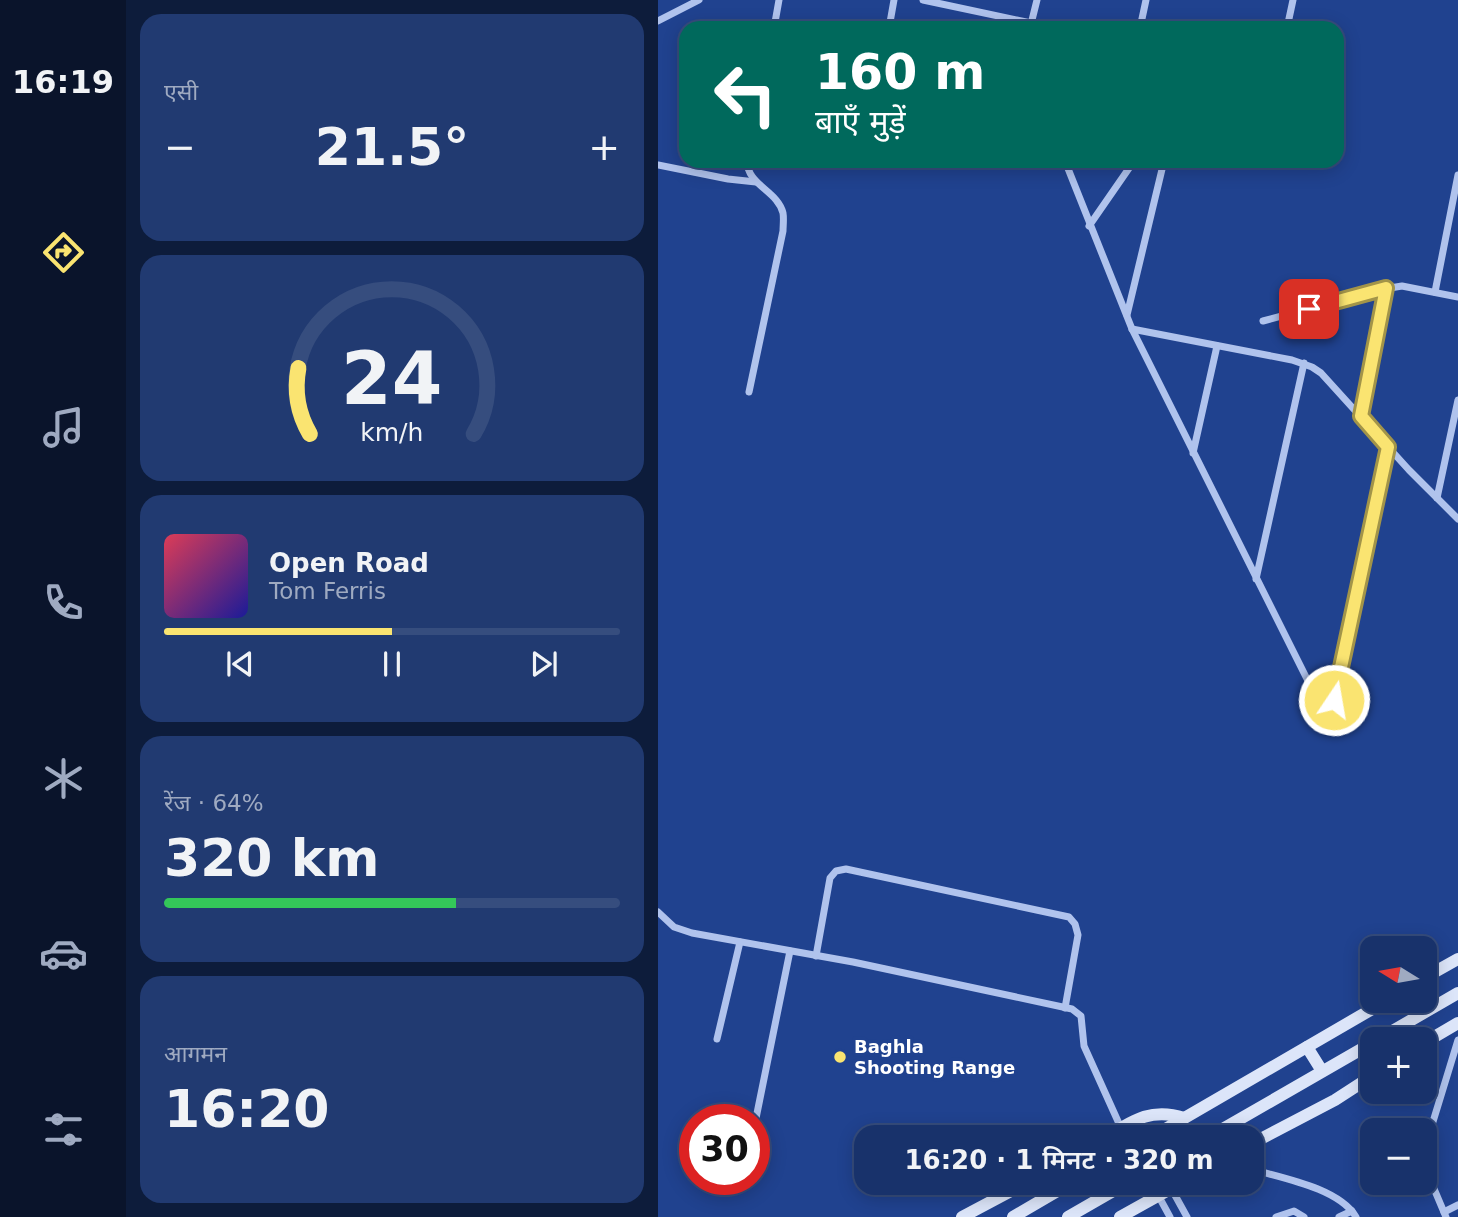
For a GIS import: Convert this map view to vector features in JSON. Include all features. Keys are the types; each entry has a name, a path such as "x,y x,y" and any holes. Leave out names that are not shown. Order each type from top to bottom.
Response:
{"main road":[{"path":"1437,971 1458,959"},
{"path":"1399,1027 1458,993"},
{"path":"1172,1125 1365,1013"},
{"path":"1437,1035 1458,1023"},
{"path":"1307,1047 1322,1071"},
{"path":"1229,1125 1360,1050"},
{"path":"1264,1137 1360,1084"},
{"path":"1127,1125 1150,1114 1169,1113 1184,1118"},
{"path":"962,1217 1003,1195"},
{"path":"1013,1217 1051,1195"},
{"path":"1068,1217 1106,1195"},
{"path":"1121,1217 1158,1195"}],"street":[{"path":"658,31 659,20 689,2 699,0"},
{"path":"775,21 779,0"},
{"path":"890,21 894,0"},
{"path":"923,0 1014,21"},
{"path":"1032,21 1037,0"},
{"path":"1142,21 1146,0"},
{"path":"1288,21 1293,0"},
{"path":"658,164 728,180 757,182"},
{"path":"747,168 772,196 783,214 783,231 749,392"},
{"path":"1068,168 1132,329 1256,580 1317,699 1324,705 1331,704 1388,447"},
{"path":"1089,226 1129,168"},
{"path":"1127,316 1162,168"},
{"path":"1435,292 1458,175"},
{"path":"1263,321 1402,286 1458,297"},
{"path":"1361,416 1386,288"},
{"path":"1132,329 1304,363 1321,373 1458,519"},
{"path":"1193,454 1217,346"},
{"path":"1256,580 1304,363"},
{"path":"1437,498 1458,400"},
{"path":"816,956 830,878 836,871 859,872 1069,917 1075,924 1078,935 1065,1008"},
{"path":"658,912 674,927 692,933 1072,1009 1081,1016 1084,1046 1120,1125"},
{"path":"717,1039 740,942"},
{"path":"759,1104 790,951"},
{"path":"1434,1118 1458,1040"},
{"path":"1264,1173 1342,1200 1354,1214 1339,1217"},
{"path":"1158,1195 1170,1217"},
{"path":"1179,1195 1187,1217"},
{"path":"1437,1195 1445,1215 1458,1205"},
{"path":"1276,1217 1294,1211 1304,1217"}],"place":[{"name":"Baghla Shooting Range","path":"840,1057"}],"route":[{"path":"1309,309 1386,288 1361,416 1388,447 1334,700"}]}
